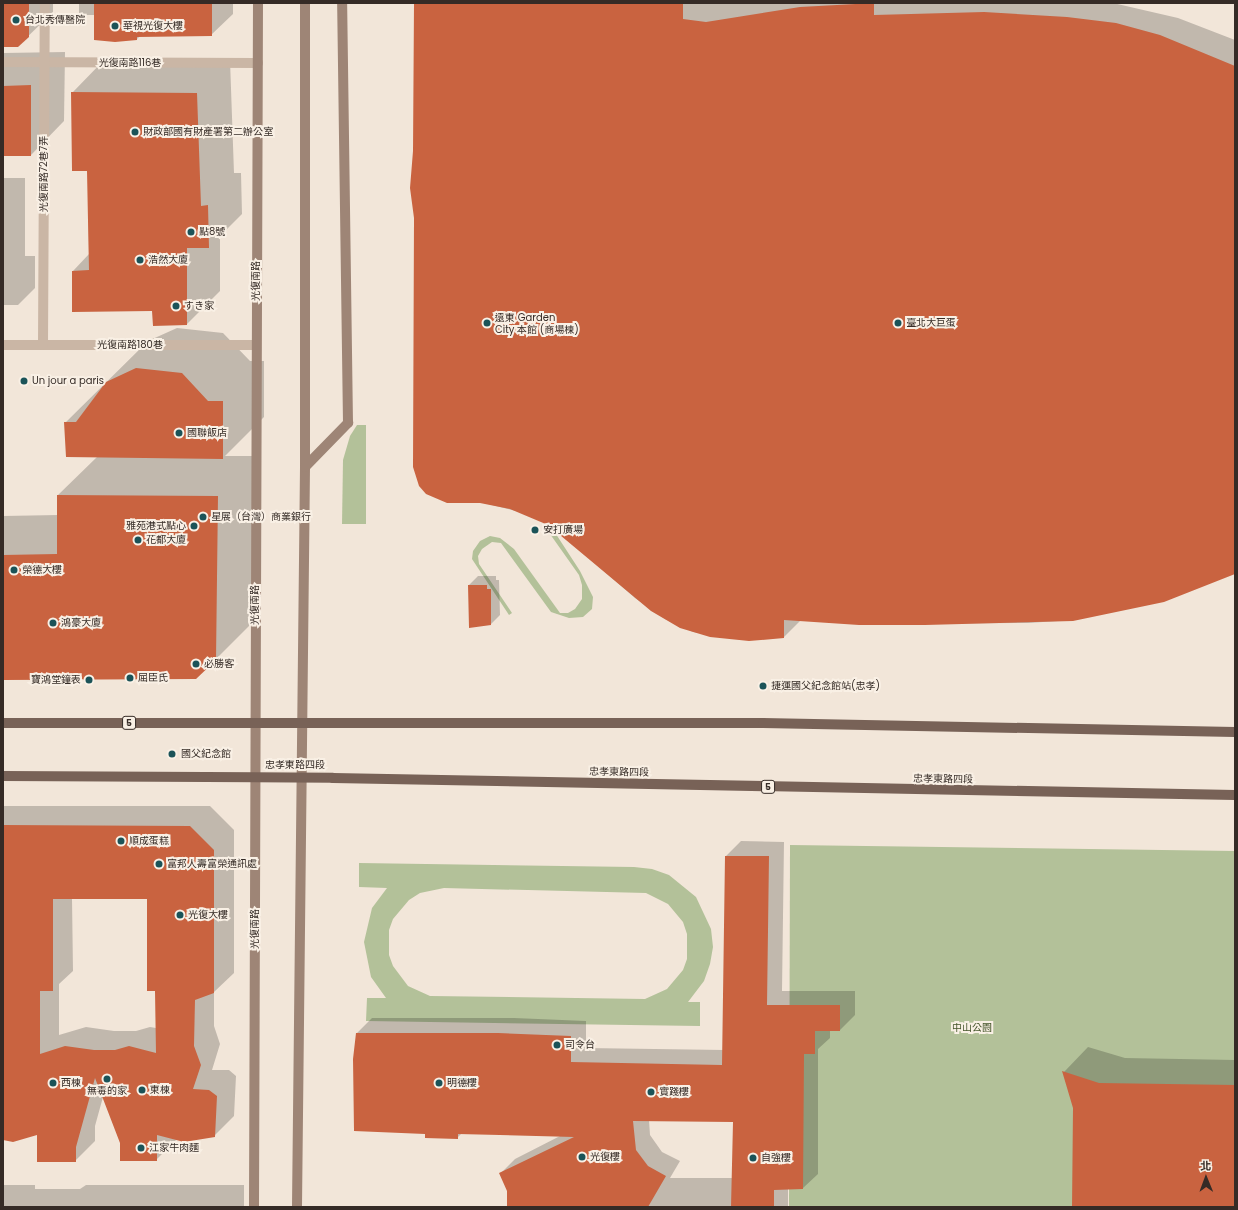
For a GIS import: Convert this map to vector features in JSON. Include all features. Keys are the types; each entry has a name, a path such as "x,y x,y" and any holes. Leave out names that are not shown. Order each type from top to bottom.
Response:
{"main road":[{"name":"光復南路","path":"254,1207 258,3"},
{"path":"297,1207 305,467 305,3"},
{"path":"305,467 348,423 342,3"},
{"name":"5","path":"3,723 763,723 1235,732"},
{"name":"忠孝東路四段","path":"3,776 301,777 1235,795"}],"street":[{"name":"光復南路72巷7弄","path":"43,345 45,3"},
{"name":"光復南路116巷","path":"3,62 258,63"},
{"name":"光復南路180巷","path":"3,344 256,346"}],"green space":[{"path":"357,425 366,425 366,524 342,524 343,460 350,436"},
{"path":"548,525 552,528 580,571 593,597 592,609 583,617 569,618 551,612 501,543 492,542 482,549 478,556 479,564 512,613 509,615 472,559 473,551 480,541 490,536 500,538 514,549 560,613 568,613 575,609 582,599 582,585 579,575 550,534 546,526"},
{"name":"中山公園","path":"790,845 1235,851 1235,1207 789,1207"},
{"path":"359,863 634,867 652,869 669,875 696,897 711,929 713,947 710,964 704,981 688,1002 700,1002 700,1026 366,1021 367,998 386,998 371,977 364,942 372,908 387,888 359,887","holes":["444,888 646,893 668,904 683,922 687,934 687,959 683,970 667,989 645,999 430,996 408,986 393,966 389,955 389,930 393,919 409,900 420,893"]}],"building":[{"name":"台北秀傳醫院","path":"3,3 29,3 29,37 18,47 3,47"},
{"path":"94,3 212,3 212,36 137,37 137,40 115,42 94,40"},
{"name":"臺北大巨蛋","path":"414,3 683,3 683,19 706,22 800,7 874,3 874,15 984,12 1067,17 1116,23 1160,35 1235,66 1235,574 1164,602 1073,621 925,625 859,625 784,620 784,638 749,641 710,637 680,628 651,611 548,525 510,509 480,503 447,503 426,494 419,486 413,467 414,218 410,188 413,151"},
{"path":"31,85 31,156 3,156 3,86"},
{"path":"71,92 197,93 201,206 208,205 209,248 187,248 187,325 153,326 152,311 72,312 72,271 89,270 87,171 72,171"},
{"path":"136,368 182,373 208,401 223,401 223,459 66,457 64,422 76,422 106,382"},
{"path":"57,495 218,496 216,660 196,679 3,680 3,555 57,554"},
{"path":"468,585 487,585 487,589 491,589 491,625 469,628"},
{"path":"3,825 190,826 214,850 214,993 195,1000 194,1046 201,1065 193,1089 209,1090 217,1096 215,1137 184,1142 157,1135 157,1161 120,1161 120,1143 95,1078 76,1147 76,1162 37,1162 37,1135 13,1142 3,1140","holes":["53,899 147,899 147,991 155,991 156,1053 129,1046 115,1050 94,1050 65,1046 40,1054 40,991 53,991"]},
{"path":"725,856 769,856 767,1005 840,1005 840,1031 815,1031 815,1054 804,1054 803,1189 774,1190 774,1207 731,1207 733,1122 633,1121 636,1150 648,1166 666,1176 648,1207 507,1207 507,1191 499,1173 574,1137 458,1134 458,1139 425,1138 425,1134 354,1131 353,1059 356,1033 498,1033 571,1036 571,1062 722,1065"},
{"path":"1062,1071 1099,1083 1235,1085 1235,1207 1072,1207 1073,1108"}],"place":[{"name":"台北秀傳醫院","path":"16,20"},
{"name":"華視光復大樓","path":"115,26"},
{"name":"財政部國有財產署第二辦公室","path":"135,132"},
{"name":"點8號","path":"191,232"},
{"name":"浩然大廈","path":"140,260"},
{"name":"すき家","path":"176,306"},
{"name":"遠東 Garden City 本館 (商場棟)","path":"487,323"},
{"name":"臺北大巨蛋","path":"898,323"},
{"name":"Un jour a paris","path":"24,381"},
{"name":"國聯飯店","path":"179,433"},
{"name":"星展（台灣）商業銀行","path":"203,517"},
{"name":"雅苑港式點心","path":"194,526"},
{"name":"安打廣場","path":"535,530"},
{"name":"花都大廈","path":"138,540"},
{"name":"榮德大樓","path":"14,570"},
{"name":"鴻豪大廈","path":"53,623"},
{"name":"必勝客","path":"196,664"},
{"name":"屈臣氏","path":"130,678"},
{"name":"寶鴻堂鐘表","path":"89,680"},
{"name":"捷運國父紀念館站(忠孝)","path":"763,686"},
{"name":"國父紀念館","path":"172,754"},
{"name":"順成蛋糕","path":"121,841"},
{"name":"富邦人壽富榮通訊處","path":"159,864"},
{"name":"光復大樓","path":"180,915"},
{"name":"司令台","path":"557,1045"},
{"name":"無毒的家","path":"107,1079"},
{"name":"西棟","path":"53,1083"},
{"name":"明德樓","path":"439,1083"},
{"name":"東棟","path":"142,1090"},
{"name":"實踐樓","path":"651,1092"},
{"name":"江家牛肉麵","path":"141,1148"},
{"name":"光復樓","path":"582,1157"},
{"name":"自強樓","path":"753,1158"}]}
